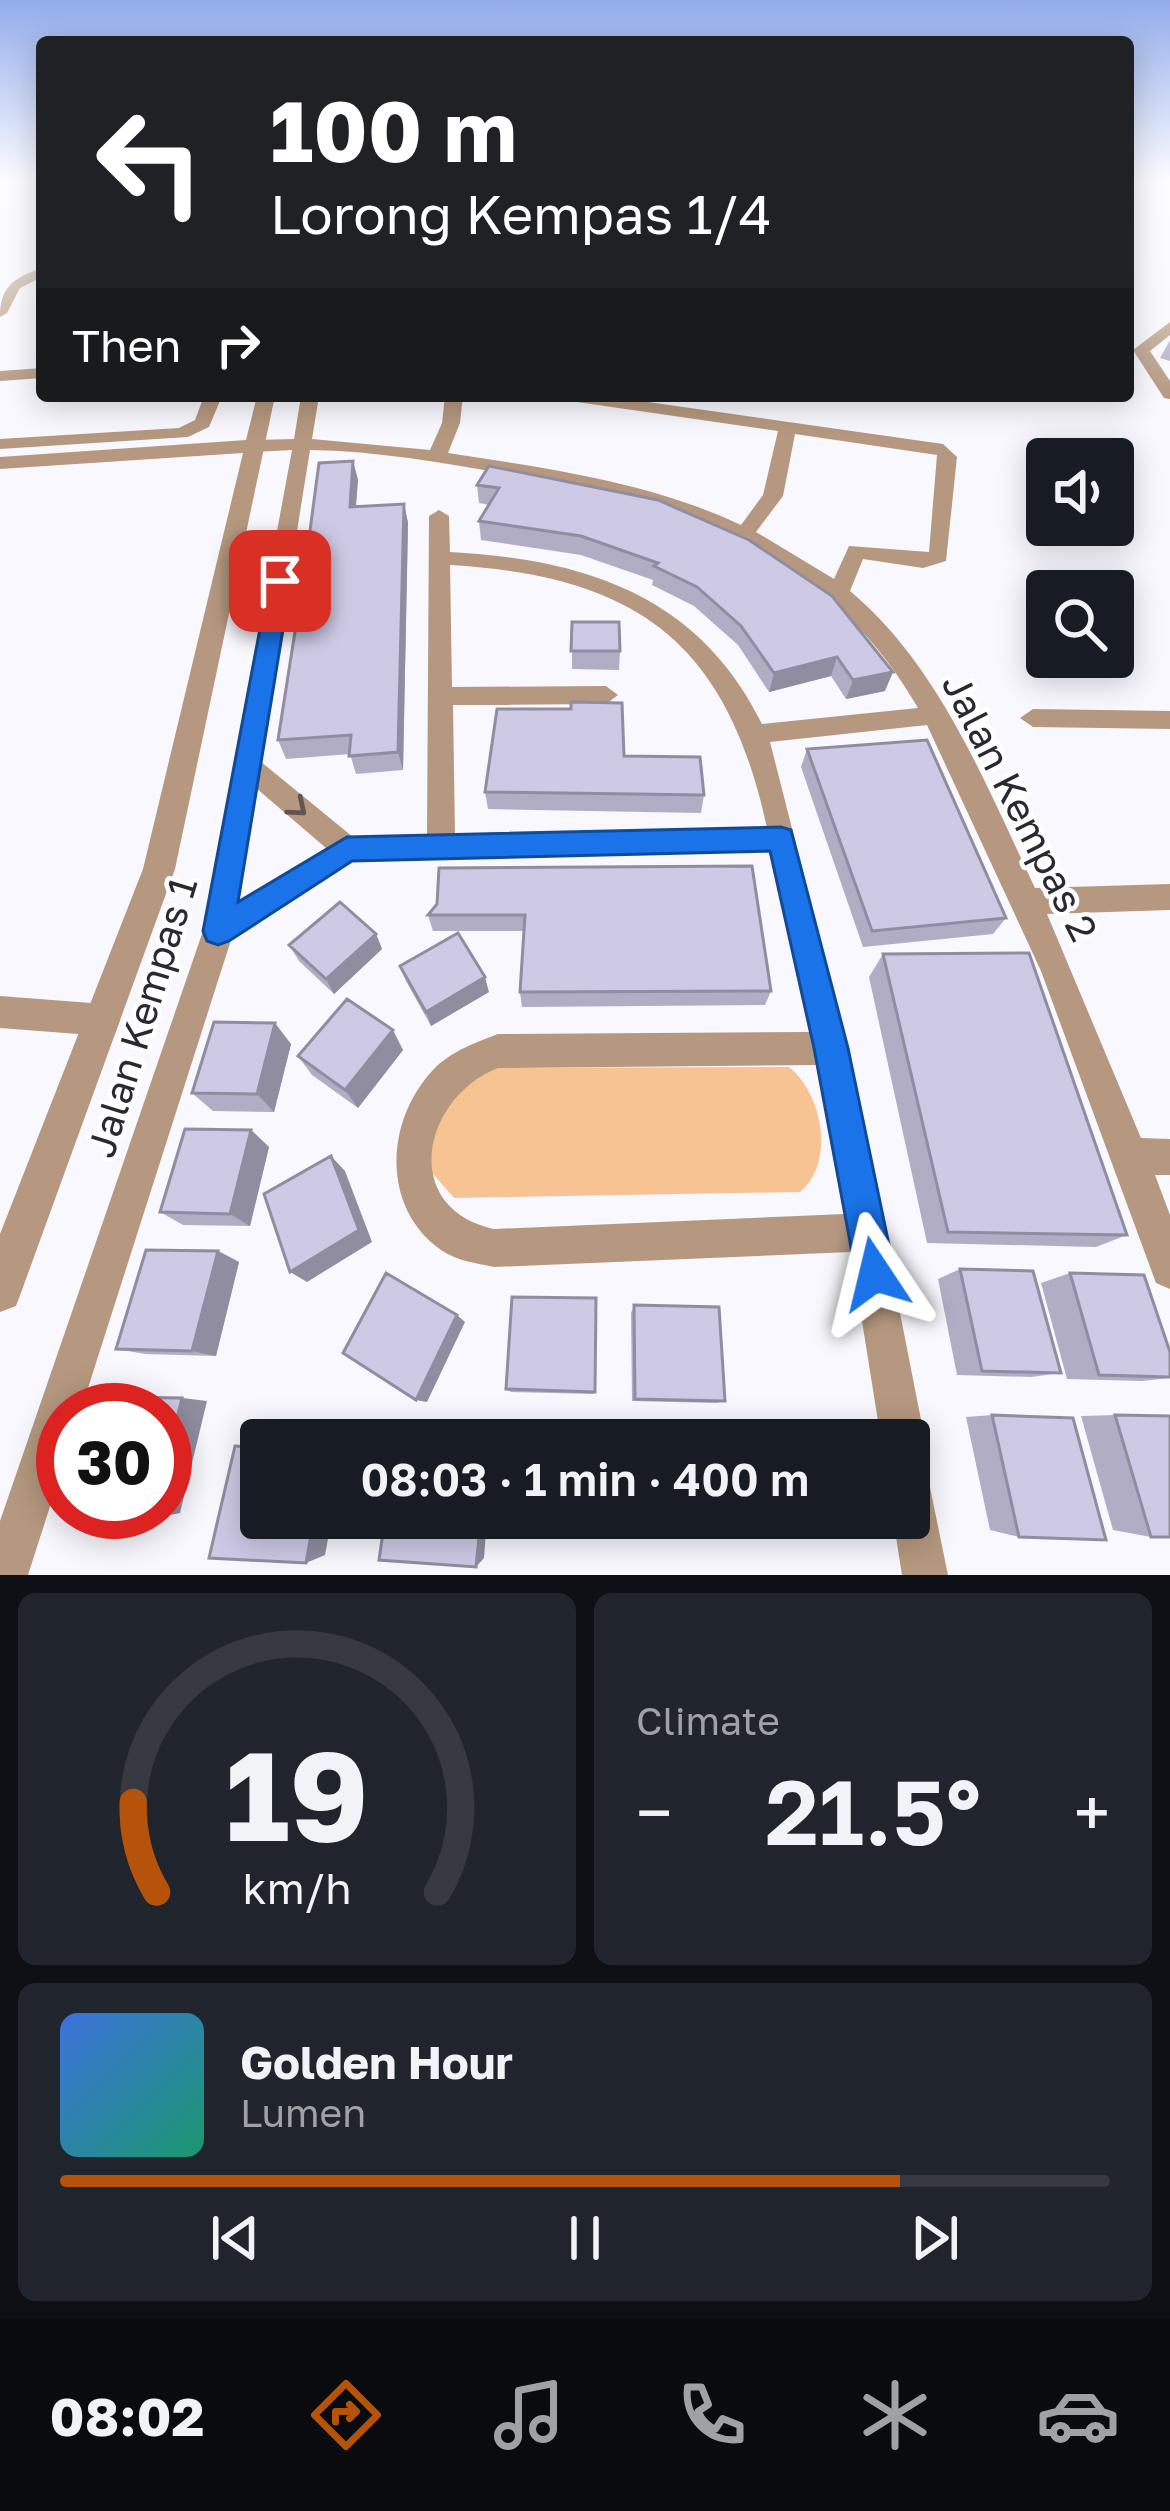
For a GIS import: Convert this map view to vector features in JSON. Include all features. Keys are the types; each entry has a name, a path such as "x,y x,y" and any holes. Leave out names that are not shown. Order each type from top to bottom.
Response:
{"street":[{"path":"0,313 17,282 36,274"},
{"path":"1170,327 1141,350 1170,394"},
{"path":"0,376 36,373"},
{"path":"0,463 189,432 203,423 211,402"},
{"path":"0,1290 159,869 264,402"},
{"name":"Jalan Kempas 1","path":"4,1575 218,931 309,402"},
{"path":"437,456 451,423 453,402"},
{"path":"615,402 932,446 948,458 939,556 923,561 856,551 838,592"},
{"path":"746,532 773,496 788,425"},
{"name":"Jalan Kempas 2","path":"253,446 303,442 437,456 650,496 746,532 838,592 876,630 935,715 1029,901 1131,1156 1170,1269"},
{"path":"0,445 253,446"},
{"path":"439,516 441,845"},
{"path":"440,558 542,568 595,584 653,612 691,641 727,682 754,734 831,1048 899,1419"},
{"path":"440,696 606,695"},
{"path":"754,734 935,715"},
{"path":"1034,718 1170,720"},
{"path":"249,767 347,849"},
{"path":"218,931 347,849 781,839"},
{"path":"1029,901 1170,897"},
{"path":"0,1012 104,1020"},
{"path":"831,1048 498,1051 474,1056 448,1078 422,1115 411,1160 416,1191 433,1218 459,1239 494,1248 868,1232"},
{"path":"1131,1156 1170,1157"},
{"path":"919,1539 925,1575"}],"shaded area":[{"path":"789,1067 810,1093 820,1128 818,1163 800,1192 454,1198 419,1158 430,1100 473,1068"}],"building":[{"path":"353,461 350,507 404,504 398,752 349,756 351,735 278,740 312,552 307,553 319,463"},
{"path":"489,466 658,500 749,540 832,596 893,672 853,680 837,657 774,673 741,626 697,587 654,566 658,563 581,536 479,521 499,488 477,485"},
{"path":"572,622 619,622 620,651 571,651"},
{"path":"571,702 622,703 624,756 700,757 704,795 485,792 497,709 571,709"},
{"path":"927,740 1006,918 872,931 807,749"},
{"path":"752,866 771,991 520,992 525,915 428,915 437,904 439,868"},
{"path":"340,902 376,934 326,979 289,945"},
{"path":"458,933 485,977 426,1012 400,966"},
{"path":"1029,953 1127,1235 948,1232 883,954"},
{"path":"347,999 393,1030 345,1090 298,1056"},
{"path":"214,1022 275,1023 257,1094 192,1093"},
{"path":"185,1129 251,1130 230,1214 160,1212"},
{"path":"331,1156 359,1230 290,1272 264,1194"},
{"path":"146,1250 218,1251 192,1351 116,1349"},
{"path":"960,1269 1033,1271 1061,1373 982,1371"},
{"path":"386,1273 457,1315 416,1400 343,1353"},
{"path":"1070,1273 1144,1275 1170,1352 1170,1377 1099,1375"},
{"path":"512,1297 596,1298 595,1392 506,1389"},
{"path":"634,1305 719,1307 725,1401 635,1399"},
{"path":"992,1415 1073,1418 1106,1540 1019,1537"},
{"path":"1115,1415 1170,1416 1170,1537 1151,1537"},
{"path":"235,1446 240,1446 240,1539 310,1539 306,1563 209,1558"},
{"path":"382,1539 479,1539 476,1567 379,1560"}],"route":[{"path":"280,581 218,931 347,849 781,839 831,1048 875,1274"}]}
